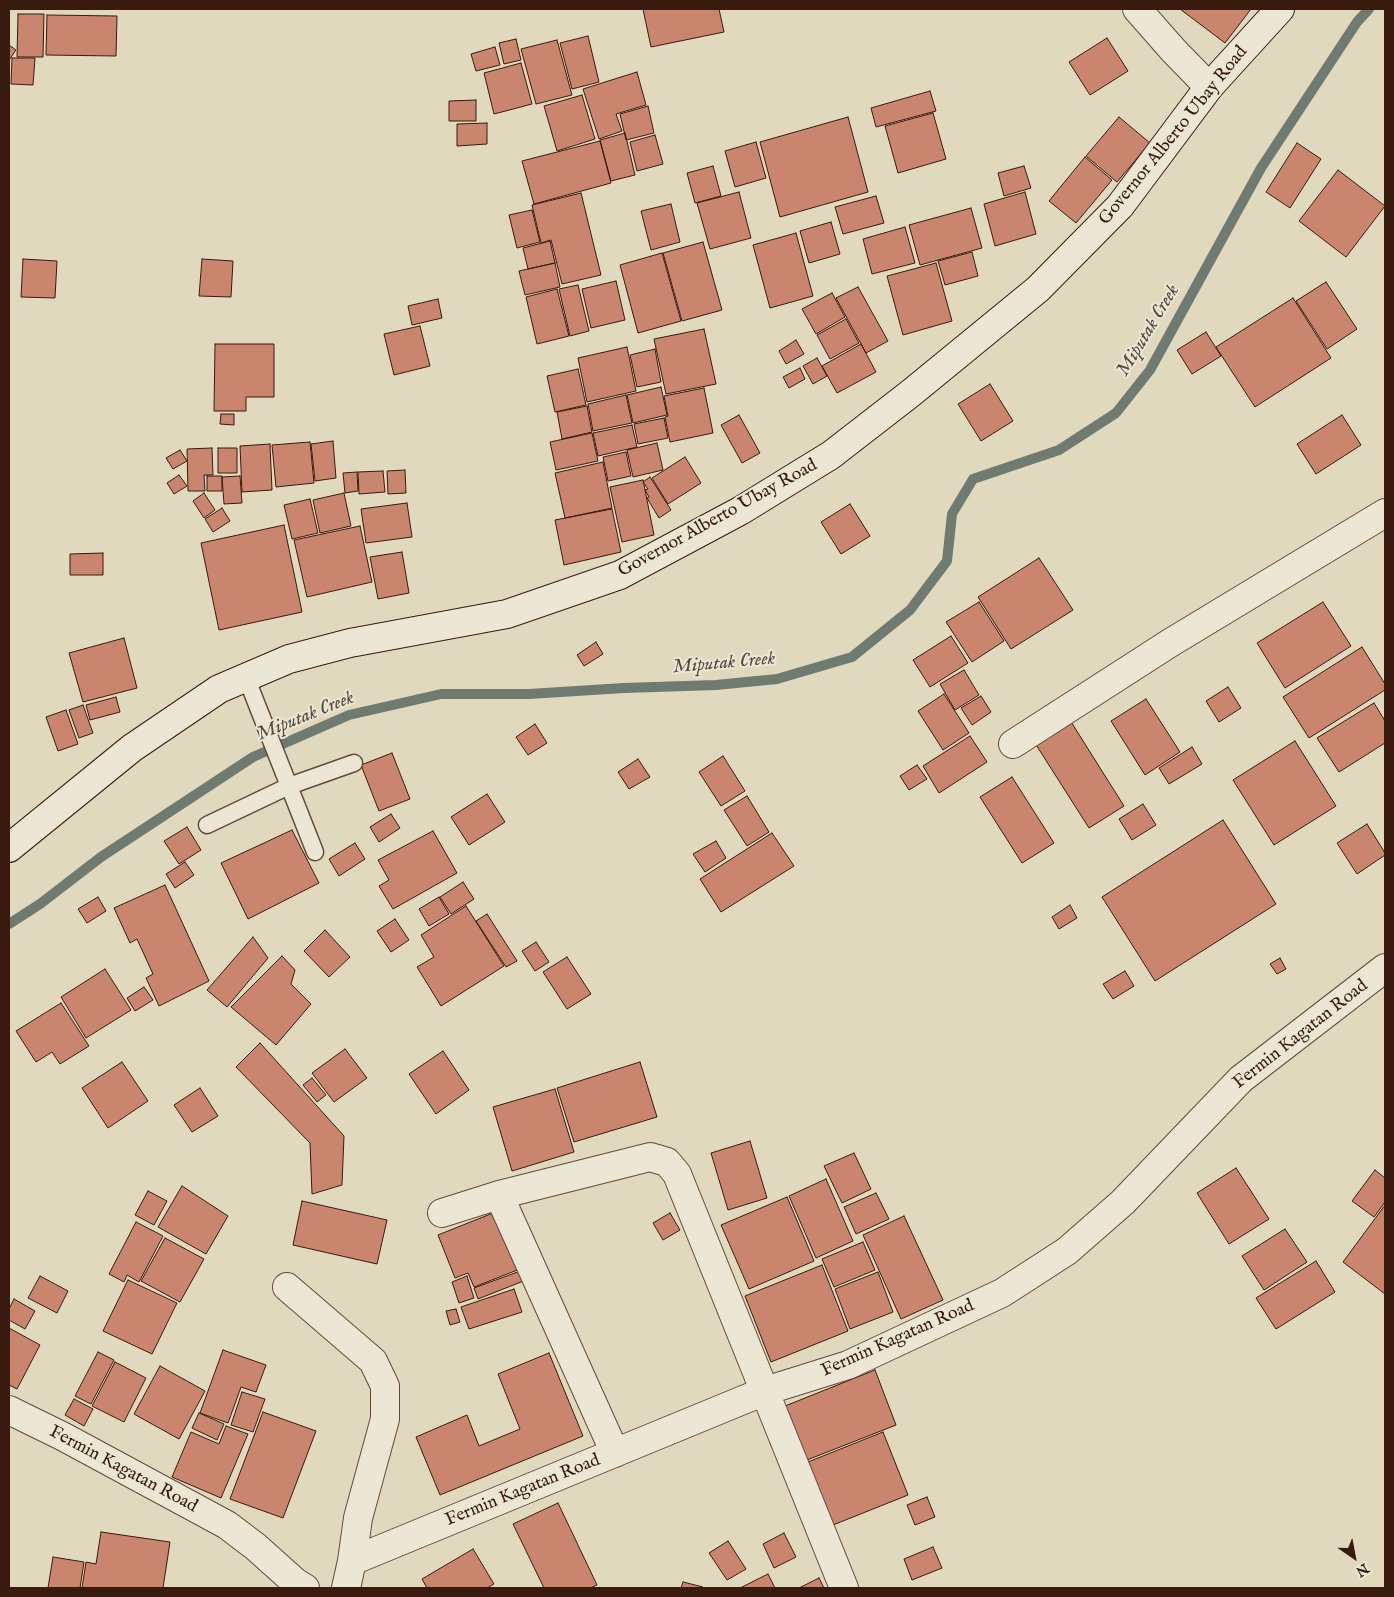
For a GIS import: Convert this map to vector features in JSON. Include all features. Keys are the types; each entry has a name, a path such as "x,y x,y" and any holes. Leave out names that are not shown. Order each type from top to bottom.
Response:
{"street":[{"path":"1137,9 1174,51 1210,87"},
{"name":"Governor Alberto Ubay Road","path":"9,848 132,748 219,689 290,659 350,643 507,614 620,575 740,511 831,454 911,393 1038,289 1120,206 1210,87 1280,9"},
{"path":"1013,744 1170,643 1385,513"},
{"name":"Fermin Kagatan Road","path":"352,1561 765,1392 848,1365 1002,1293 1067,1251 1123,1202 1241,1079 1385,968"},
{"path":"442,1213 499,1194 650,1157 667,1162 678,1174 844,1588"},
{"path":"499,1194 615,1453"},
{"path":"288,1286 373,1361 385,1386 385,1419 358,1518 346,1588"},
{"name":"Fermin Kagatan Road","path":"9,1410 227,1525 256,1547 295,1582 305,1588"}],"lane":[{"path":"246,677 315,852"},
{"path":"207,825 289,786 354,762"}],"building":[{"path":"643,9 719,9 724,32 651,47"},
{"path":"1180,9 1251,9 1225,43"},
{"path":"18,14 44,14 43,57 17,57"},
{"path":"47,15 117,16 116,56 46,55"},
{"path":"588,36 599,82 572,89 560,43"},
{"path":"1107,38 1128,71 1090,95 1069,62"},
{"path":"516,39 521,60 504,64 499,43"},
{"path":"557,40 572,95 536,104 521,49"},
{"path":"9,45 16,50 9,60"},
{"path":"495,47 500,65 476,71 471,54"},
{"path":"12,58 35,58 33,85 11,84"},
{"path":"521,63 532,104 494,114 484,73"},
{"path":"637,72 646,105 616,114 622,131 599,139 583,89"},
{"path":"930,91 936,111 876,127 871,108"},
{"path":"582,95 595,139 557,151 544,106"},
{"path":"476,100 476,121 449,121 449,101"},
{"path":"648,106 654,133 626,140 620,114"},
{"path":"933,113 946,159 898,173 885,126"},
{"path":"848,117 868,192 780,217 760,142"},
{"path":"1119,117 1150,143 1117,182 1086,156"},
{"path":"487,123 487,144 457,146 457,124"},
{"path":"625,133 635,175 611,181 600,140"},
{"path":"655,135 663,164 637,171 630,142"},
{"path":"600,141 611,183 534,204 522,161"},
{"path":"756,142 766,178 735,187 725,151"},
{"path":"1297,143 1321,159 1290,208 1266,192"},
{"path":"1085,157 1112,180 1076,223 1049,201"},
{"path":"713,166 721,196 695,203 687,173"},
{"path":"1024,166 1031,188 1004,196 998,173"},
{"path":"1338,170 1385,206 1346,257 1299,221"},
{"path":"739,192 751,238 710,249 697,203"},
{"path":"1025,192 1036,234 995,246 984,204"},
{"path":"581,193 601,275 562,284 551,240 541,243 532,205"},
{"path":"876,196 884,223 843,234 835,207"},
{"path":"671,204 680,242 651,250 641,211"},
{"path":"971,208 982,248 920,265 909,225"},
{"path":"532,210 540,242 517,248 509,215"},
{"path":"831,222 840,254 809,263 800,231"},
{"path":"905,227 915,263 872,274 863,239"},
{"path":"796,233 813,296 770,308 753,245"},
{"path":"550,241 555,263 528,269 523,248"},
{"path":"703,242 722,310 682,321 663,253"},
{"path":"972,252 978,276 945,285 938,261"},
{"path":"662,253 681,321 638,333 620,265"},
{"path":"23,259 57,261 55,298 21,297"},
{"path":"202,259 233,261 231,297 199,296"},
{"path":"555,263 560,287 525,295 519,271"},
{"path":"936,263 952,321 903,335 887,276"},
{"path":"616,281 625,320 591,328 582,289"},
{"path":"1326,282 1357,329 1327,349 1296,301"},
{"path":"578,285 589,331 570,336 559,289"},
{"path":"858,287 888,341 866,353 836,298"},
{"path":"557,289 569,336 537,344 526,297"},
{"path":"832,293 845,317 816,334 802,309"},
{"path":"1293,298 1331,358 1255,407 1216,347"},
{"path":"438,299 442,318 412,325 408,306"},
{"path":"846,319 859,343 830,359 817,335"},
{"path":"420,326 430,366 394,375 384,334"},
{"path":"704,329 716,384 666,394 654,339"},
{"path":"1206,332 1221,356 1192,374 1177,350"},
{"path":"796,340 804,354 786,364 779,351"},
{"path":"215,344 274,344 274,397 246,397 246,411 214,411"},
{"path":"861,344 876,372 837,393 822,366"},
{"path":"627,347 636,391 587,402 578,358"},
{"path":"655,349 661,382 637,387 630,355"},
{"path":"817,358 827,376 813,384 803,366"},
{"path":"800,368 805,379 789,388 783,377"},
{"path":"578,369 586,405 555,412 547,376"},
{"path":"990,384 1013,421 981,441 958,404"},
{"path":"661,387 667,415 633,423 627,395"},
{"path":"704,388 713,433 670,442 665,417 668,416 664,396"},
{"path":"626,395 632,423 593,431 588,404"},
{"path":"587,406 592,432 562,439 557,412"},
{"path":"221,414 234,414 234,425 220,424"},
{"path":"739,415 760,453 742,463 721,425"},
{"path":"1342,415 1361,445 1316,474 1297,444"},
{"path":"664,418 668,438 638,444 634,424"},
{"path":"632,425 637,447 598,456 593,433"},
{"path":"592,433 598,461 556,470 550,442"},
{"path":"333,441 336,478 315,481 311,444"},
{"path":"310,442 314,483 276,487 272,445"},
{"path":"657,443 663,470 633,477 627,450"},
{"path":"270,444 272,490 242,492 240,446"},
{"path":"212,448 213,475 204,475 205,491 188,491 187,449"},
{"path":"218,448 237,448 237,473 218,473"},
{"path":"180,450 187,461 173,469 166,458"},
{"path":"626,452 631,476 608,481 603,457"},
{"path":"685,457 701,483 668,504 652,478"},
{"path":"603,462 612,508 565,518 555,473"},
{"path":"405,470 406,493 388,494 387,471"},
{"path":"383,471 385,492 359,494 358,472"},
{"path":"357,472 358,491 345,493 343,473"},
{"path":"179,475 187,486 174,494 167,483"},
{"path":"207,476 222,476 222,491 207,491"},
{"path":"240,476 242,503 224,504 222,477"},
{"path":"650,477 671,510 659,518 647,498 649,497 645,490 648,489 643,482"},
{"path":"643,480 654,535 622,542 610,487"},
{"path":"204,493 215,510 204,518 193,501"},
{"path":"344,493 351,526 320,533 313,500"},
{"path":"310,499 318,533 292,539 284,505"},
{"path":"407,503 412,537 366,543 361,509"},
{"path":"850,504 870,536 841,554 821,522"},
{"path":"222,508 230,521 213,532 205,519"},
{"path":"612,509 621,552 564,565 555,520"},
{"path":"284,525 302,612 219,630 201,543"},
{"path":"360,526 372,582 307,597 294,540"},
{"path":"402,552 409,593 378,599 370,557"},
{"path":"103,553 103,575 70,575 70,554"},
{"path":"1039,558 1073,610 1011,649 978,597"},
{"path":"979,602 1004,641 972,662 946,622"},
{"path":"1323,602 1351,646 1285,688 1257,643"},
{"path":"951,636 968,663 930,687 913,660"},
{"path":"124,638 137,688 83,702 69,653"},
{"path":"596,642 603,654 584,666 577,655"},
{"path":"1362,647 1385,684 1385,690 1309,738 1283,697"},
{"path":"964,670 979,695 955,710 940,684"},
{"path":"1228,687 1241,708 1219,722 1206,701"},
{"path":"944,694 969,733 943,750 918,711"},
{"path":"981,696 991,712 972,725 961,708"},
{"path":"116,697 120,712 90,720 86,705"},
{"path":"1146,699 1180,752 1145,775 1111,721"},
{"path":"1374,703 1385,721 1385,743 1339,772 1317,738"},
{"path":"83,705 93,733 79,738 69,710"},
{"path":"66,710 78,744 58,751 46,717"},
{"path":"1068,717 1124,806 1089,828 1033,740"},
{"path":"535,724 547,743 528,755 516,737"},
{"path":"970,736 987,762 939,793 923,766"},
{"path":"1295,741 1336,806 1274,845 1233,780"},
{"path":"1192,747 1202,764 1169,784 1159,768"},
{"path":"392,753 410,799 379,811 361,765"},
{"path":"723,756 745,791 721,806 699,772"},
{"path":"638,759 650,777 629,789 618,772"},
{"path":"917,765 927,779 909,790 900,776"},
{"path":"1012,777 1054,843 1022,863 980,797"},
{"path":"487,794 505,822 469,845 451,817"},
{"path":"747,796 769,832 747,846 724,810"},
{"path":"1143,804 1156,825 1132,840 1119,819"},
{"path":"391,814 400,828 379,842 370,827"},
{"path":"1223,820 1276,904 1155,981 1102,897"},
{"path":"1367,824 1385,855 1357,874 1337,843"},
{"path":"187,827 201,850 179,864 164,841"},
{"path":"292,830 319,883 248,919 221,863"},
{"path":"433,831 457,873 393,909 379,886 389,880 378,860"},
{"path":"772,833 794,866 721,912 700,879"},
{"path":"716,841 726,858 705,872 693,854"},
{"path":"355,843 365,859 339,876 329,859"},
{"path":"185,862 194,875 175,888 166,874"},
{"path":"463,882 474,899 451,914 440,897"},
{"path":"165,885 209,981 159,1006 146,978 153,974 137,939 130,943 114,908"},
{"path":"98,897 106,911 87,923 78,909"},
{"path":"439,897 449,914 429,926 419,909"},
{"path":"1070,905 1077,918 1059,929 1052,917"},
{"path":"466,906 504,966 441,1006 417,967 434,957 421,935"},
{"path":"487,914 517,961 506,967 476,921"},
{"path":"395,919 409,940 391,952 377,931"},
{"path":"325,930 350,957 329,977 304,951"},
{"path":"253,937 268,958 227,1007 207,990"},
{"path":"536,942 549,962 535,971 522,951"},
{"path":"282,956 295,970 291,984 311,1004 276,1045 231,1007"},
{"path":"567,957 591,994 567,1009 543,972"},
{"path":"1280,958 1286,969 1277,974 1270,964"},
{"path":"105,969 131,1010 86,1038 61,997"},
{"path":"1125,971 1134,986 1113,999 1103,984"},
{"path":"144,987 153,1000 135,1011 127,998"},
{"path":"61,1003 89,1046 60,1064 52,1052 36,1062 16,1031"},
{"path":"260,1043 344,1136 342,1185 312,1194 310,1143 236,1067"},
{"path":"345,1049 367,1078 334,1102 312,1073"},
{"path":"443,1051 469,1090 436,1114 409,1074"},
{"path":"122,1062 148,1101 108,1128 82,1088"},
{"path":"640,1062 657,1117 574,1142 557,1088"},
{"path":"312,1078 326,1095 317,1102 303,1085"},
{"path":"200,1088 218,1116 192,1132 174,1105"},
{"path":"555,1089 574,1152 512,1171 493,1107"},
{"path":"750,1141 767,1198 728,1210 711,1153"},
{"path":"854,1153 871,1189 842,1203 824,1166"},
{"path":"1236,1168 1269,1219 1229,1244 1197,1193"},
{"path":"1375,1170 1385,1178 1385,1202 1374,1217 1352,1201"},
{"path":"826,1179 853,1241 816,1258 789,1196"},
{"path":"182,1186 228,1216 206,1254 158,1227"},
{"path":"148,1191 167,1201 154,1225 135,1215"},
{"path":"876,1193 889,1219 856,1234 844,1207"},
{"path":"787,1197 814,1261 749,1289 721,1225"},
{"path":"302,1201 387,1220 377,1264 293,1245"},
{"path":"1385,1205 1385,1294 1343,1262"},
{"path":"503,1209 525,1267 474,1287 468,1273 455,1278 438,1235"},
{"path":"670,1213 680,1230 663,1240 653,1223"},
{"path":"904,1216 943,1300 901,1319 863,1235"},
{"path":"136,1222 163,1236 139,1282 127,1275 124,1282 109,1274"},
{"path":"1285,1229 1307,1262 1264,1290 1242,1256"},
{"path":"165,1238 204,1259 180,1302 141,1281"},
{"path":"863,1242 875,1270 834,1287 822,1259"},
{"path":"1316,1261 1335,1292 1276,1329 1256,1298"},
{"path":"822,1265 848,1331 771,1362 745,1296"},
{"path":"523,1270 526,1280 478,1299 474,1288"},
{"path":"878,1272 893,1312 850,1329 835,1289"},
{"path":"40,1276 68,1291 57,1313 28,1298"},
{"path":"467,1276 474,1298 459,1303 452,1282"},
{"path":"128,1280 177,1303 152,1354 103,1331"},
{"path":"514,1289 522,1312 469,1329 461,1307"},
{"path":"14,1299 35,1311 25,1329 9,1320 9,1309"},
{"path":"456,1309 460,1322 450,1325 446,1311"},
{"path":"9,1328 40,1345 17,1389 9,1385"},
{"path":"223,1350 266,1365 256,1392 241,1387 228,1423 200,1413"},
{"path":"98,1352 114,1360 91,1404 75,1396"},
{"path":"549,1353 583,1436 440,1495 416,1437 467,1415 479,1446 520,1429 498,1374"},
{"path":"115,1362 146,1378 124,1422 92,1406"},
{"path":"160,1366 205,1391 179,1439 134,1414"},
{"path":"875,1370 896,1425 807,1460 785,1406"},
{"path":"242,1392 265,1399 253,1432 231,1425"},
{"path":"74,1399 93,1409 84,1426 65,1415"},
{"path":"263,1412 316,1431 283,1518 230,1499"},
{"path":"199,1413 224,1424 217,1440 192,1428"},
{"path":"226,1426 248,1434 221,1498 172,1477 191,1432 219,1444"},
{"path":"883,1432 908,1495 833,1525 808,1462"},
{"path":"927,1497 935,1517 915,1525 907,1505"},
{"path":"558,1503 597,1585 590,1588 544,1588 513,1524"},
{"path":"101,1532 170,1542 163,1588 82,1588 86,1562 96,1564"},
{"path":"784,1533 796,1557 774,1568 763,1544"},
{"path":"728,1541 746,1569 727,1580 709,1553"},
{"path":"933,1547 942,1568 912,1580 904,1559"},
{"path":"473,1549 494,1584 487,1588 427,1588 422,1579"},
{"path":"53,1557 84,1562 80,1588 48,1588"},
{"path":"768,1574 775,1588 740,1588"},
{"path":"819,1578 824,1588 799,1588"},
{"path":"683,1582 703,1587 703,1588 681,1588"}],"waterway":[{"name":"Miputak Creek","path":"9,924 40,904 101,857 253,757 349,715 441,694 529,694 716,685 777,679 852,657 910,610 947,561 952,514 973,479 1059,450 1116,413 1150,370 1261,168 1357,22 1369,9"}]}
